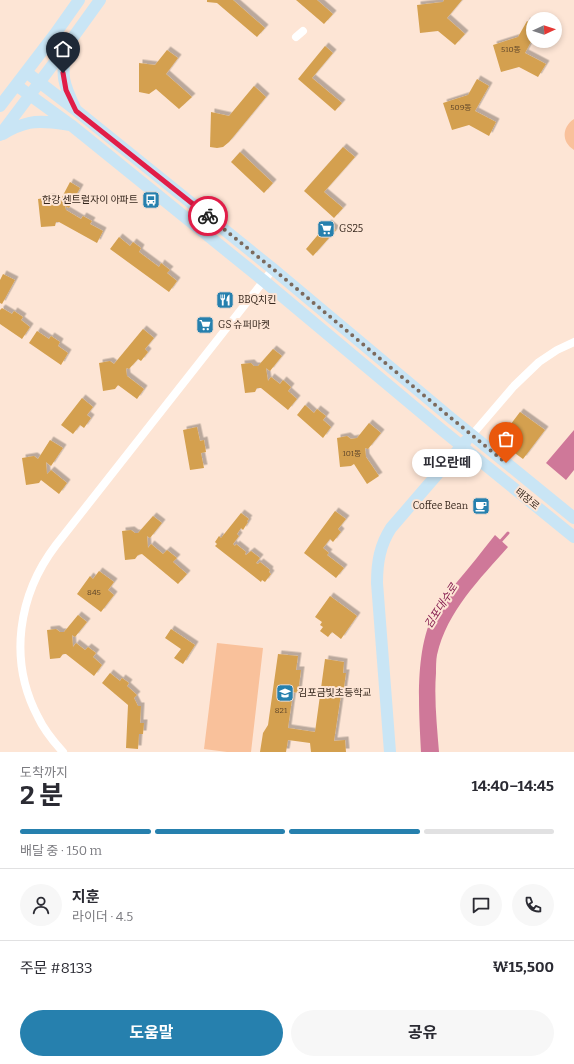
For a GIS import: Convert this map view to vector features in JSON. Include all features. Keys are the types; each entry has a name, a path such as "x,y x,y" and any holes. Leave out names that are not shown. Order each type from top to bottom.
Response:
{"street":[{"path":"0,106 79,0"},
{"path":"0,135 100,0"},
{"path":"296,37 303,31"},
{"path":"69,43 63,63 63,73 66,90 76,111"},
{"name":"태장로","path":"26,72 273,269 451,418 574,518"},
{"name":"태장로","path":"16,85 71,125 264,281 442,430 574,537"},
{"path":"0,135 30,122 43,121 71,125"},
{"path":"63,752 45,730 32,706 26,689 21,648 22,626 27,599 34,580 47,557 56,545 273,269"},
{"path":"390,752 377,583 379,555 383,542 391,528 514,386 539,362 557,350 574,342"}],"shaded area":[{"path":"574,119 574,150 565,139 565,130"},
{"path":"217,643 263,648 251,752 227,752 204,749"}],"water":[{"path":"574,430 574,470 566,480 546,463"},
{"path":"495,535 508,547 456,610 448,624 437,655 435,683 439,752 421,752 419,680 428,626 440,604"}],"building":[{"path":"207,0 233,0 265,28 257,37 217,3 207,2"},
{"path":"296,0 317,0 333,14 324,24"},
{"path":"444,0 462,0 447,18 465,34 455,45 438,31 420,33 417,5 443,2"},
{"path":"526,23 526,48 528,48 525,53 546,64 538,77 519,67 501,72 493,45 518,37"},
{"path":"325,46 333,53 312,78 342,103 335,111 298,79"},
{"path":"167,50 178,58 166,74 192,97 179,109 156,89 149,94 139,92 139,63 155,65"},
{"path":"477,79 489,86 475,111 496,122 489,136 469,125 452,130 443,103 468,95"},
{"path":"254,86 266,97 229,142 223,147 210,147 211,112 229,116"},
{"path":"343,147 355,157 324,192 343,208 334,218 304,191"},
{"path":"240,152 273,183 264,193 231,162"},
{"path":"70,182 80,188 69,208 65,206 66,210 81,219 83,216 92,221 90,224 103,231 97,243 59,222 56,222 55,226 41,227 38,199 51,197 56,202 60,201"},
{"path":"328,223 336,230 313,256 306,249"},
{"path":"119,237 130,246 133,242 141,248 139,252 159,267 161,263 170,270 167,273 177,281 169,292 110,249"},
{"path":"3,274 15,280 2,304 0,303 0,280"},
{"path":"2,308 12,314 14,311 23,317 21,320 30,327 22,339 0,324 0,310"},
{"path":"143,329 154,338 145,349 148,352 141,361 138,359 129,369 126,369 127,376 144,389 137,399 118,385 115,389 103,391 99,363 110,361 114,364"},
{"path":"37,331 49,339 51,336 60,342 58,346 68,353 61,365 29,343"},
{"path":"273,349 282,356 270,371 266,368 268,381 271,377 280,384 283,380 291,387 288,391 297,399 288,410 261,388 257,388 255,392 245,393 241,364 251,363 254,366 258,366"},
{"path":"82,398 93,407 87,415 91,418 84,428 80,425 73,434 61,425"},
{"path":"305,405 314,413 317,409 326,416 323,420 331,427 323,438 297,415"},
{"path":"520,412 545,430 523,459 498,441"},
{"path":"369,423 381,433 368,449 365,448 366,457 379,476 367,484 354,464 351,466 340,467 337,438 347,436 351,439 357,438"},
{"path":"197,427 200,441 204,440 206,452 201,453 204,468 190,470 183,430"},
{"path":"50,440 63,448 51,466 46,462 47,474 51,470 67,483 59,494 41,480 39,483 26,485 22,458 34,456 38,459"},
{"path":"335,511 346,519 338,529 341,532 333,542 330,539 323,548 329,553 327,555 344,568 336,578 304,553"},
{"path":"241,513 249,519 243,530 241,528 237,534 239,536 233,544 235,546 236,544 246,552 246,555 251,551 260,558 256,563 258,564 260,562 270,570 269,572 271,574 265,582 262,580 261,582 215,546 217,544 215,542 219,536 221,538"},
{"path":"153,516 162,523 150,538 147,536 148,548 151,544 163,554 167,550 177,558 173,562 187,574 178,584 142,554 138,555 135,559 125,560 122,531 131,530 138,533"},
{"path":"99,571 114,582 108,590 114,595 101,612 77,594 90,576 93,579"},
{"path":"330,596 357,616 341,639 332,632 328,637 320,631 323,627 320,625 322,622 315,617"},
{"path":"78,615 87,622 75,637 72,635 73,647 76,643 85,650 88,647 96,653 93,657 102,665 94,676 66,654 63,654 60,658 50,659 47,630 56,629 60,632 64,632"},
{"path":"171,629 195,645 183,664 174,658 181,649 165,638"},
{"path":"278,654 298,656 296,670 301,670 298,693 293,692 288,728 315,732 325,659 344,662 343,673 346,673 343,694 341,694 334,741 345,740 346,752 311,752 310,743 288,740 286,752 260,752 263,733 268,725"},
{"path":"110,673 120,681 122,678 129,683 127,686 137,695 134,698 138,706 141,706 140,723 144,723 143,734 139,734 138,749 126,748 128,705 102,683"}],"waterway":[{"name":"김포대수로","path":"499,543 508,533"}],"way so far":[{"path":"208,216 506,463"}],"place":[{"name":"한강 센트럴자이 아파트","path":"151,200"},
{"name":"GS25","path":"326,229"},
{"name":"BBQ치킨","path":"225,300"},
{"name":"GS 슈퍼마켓","path":"205,325"},
{"name":"피오란떼","path":"506,463"},
{"name":"Coffee Bean","path":"481,506"},
{"name":"김포금빛초등학교","path":"285,693"}],"route":[{"path":"63,73 66,90 76,111 208,216"}]}
